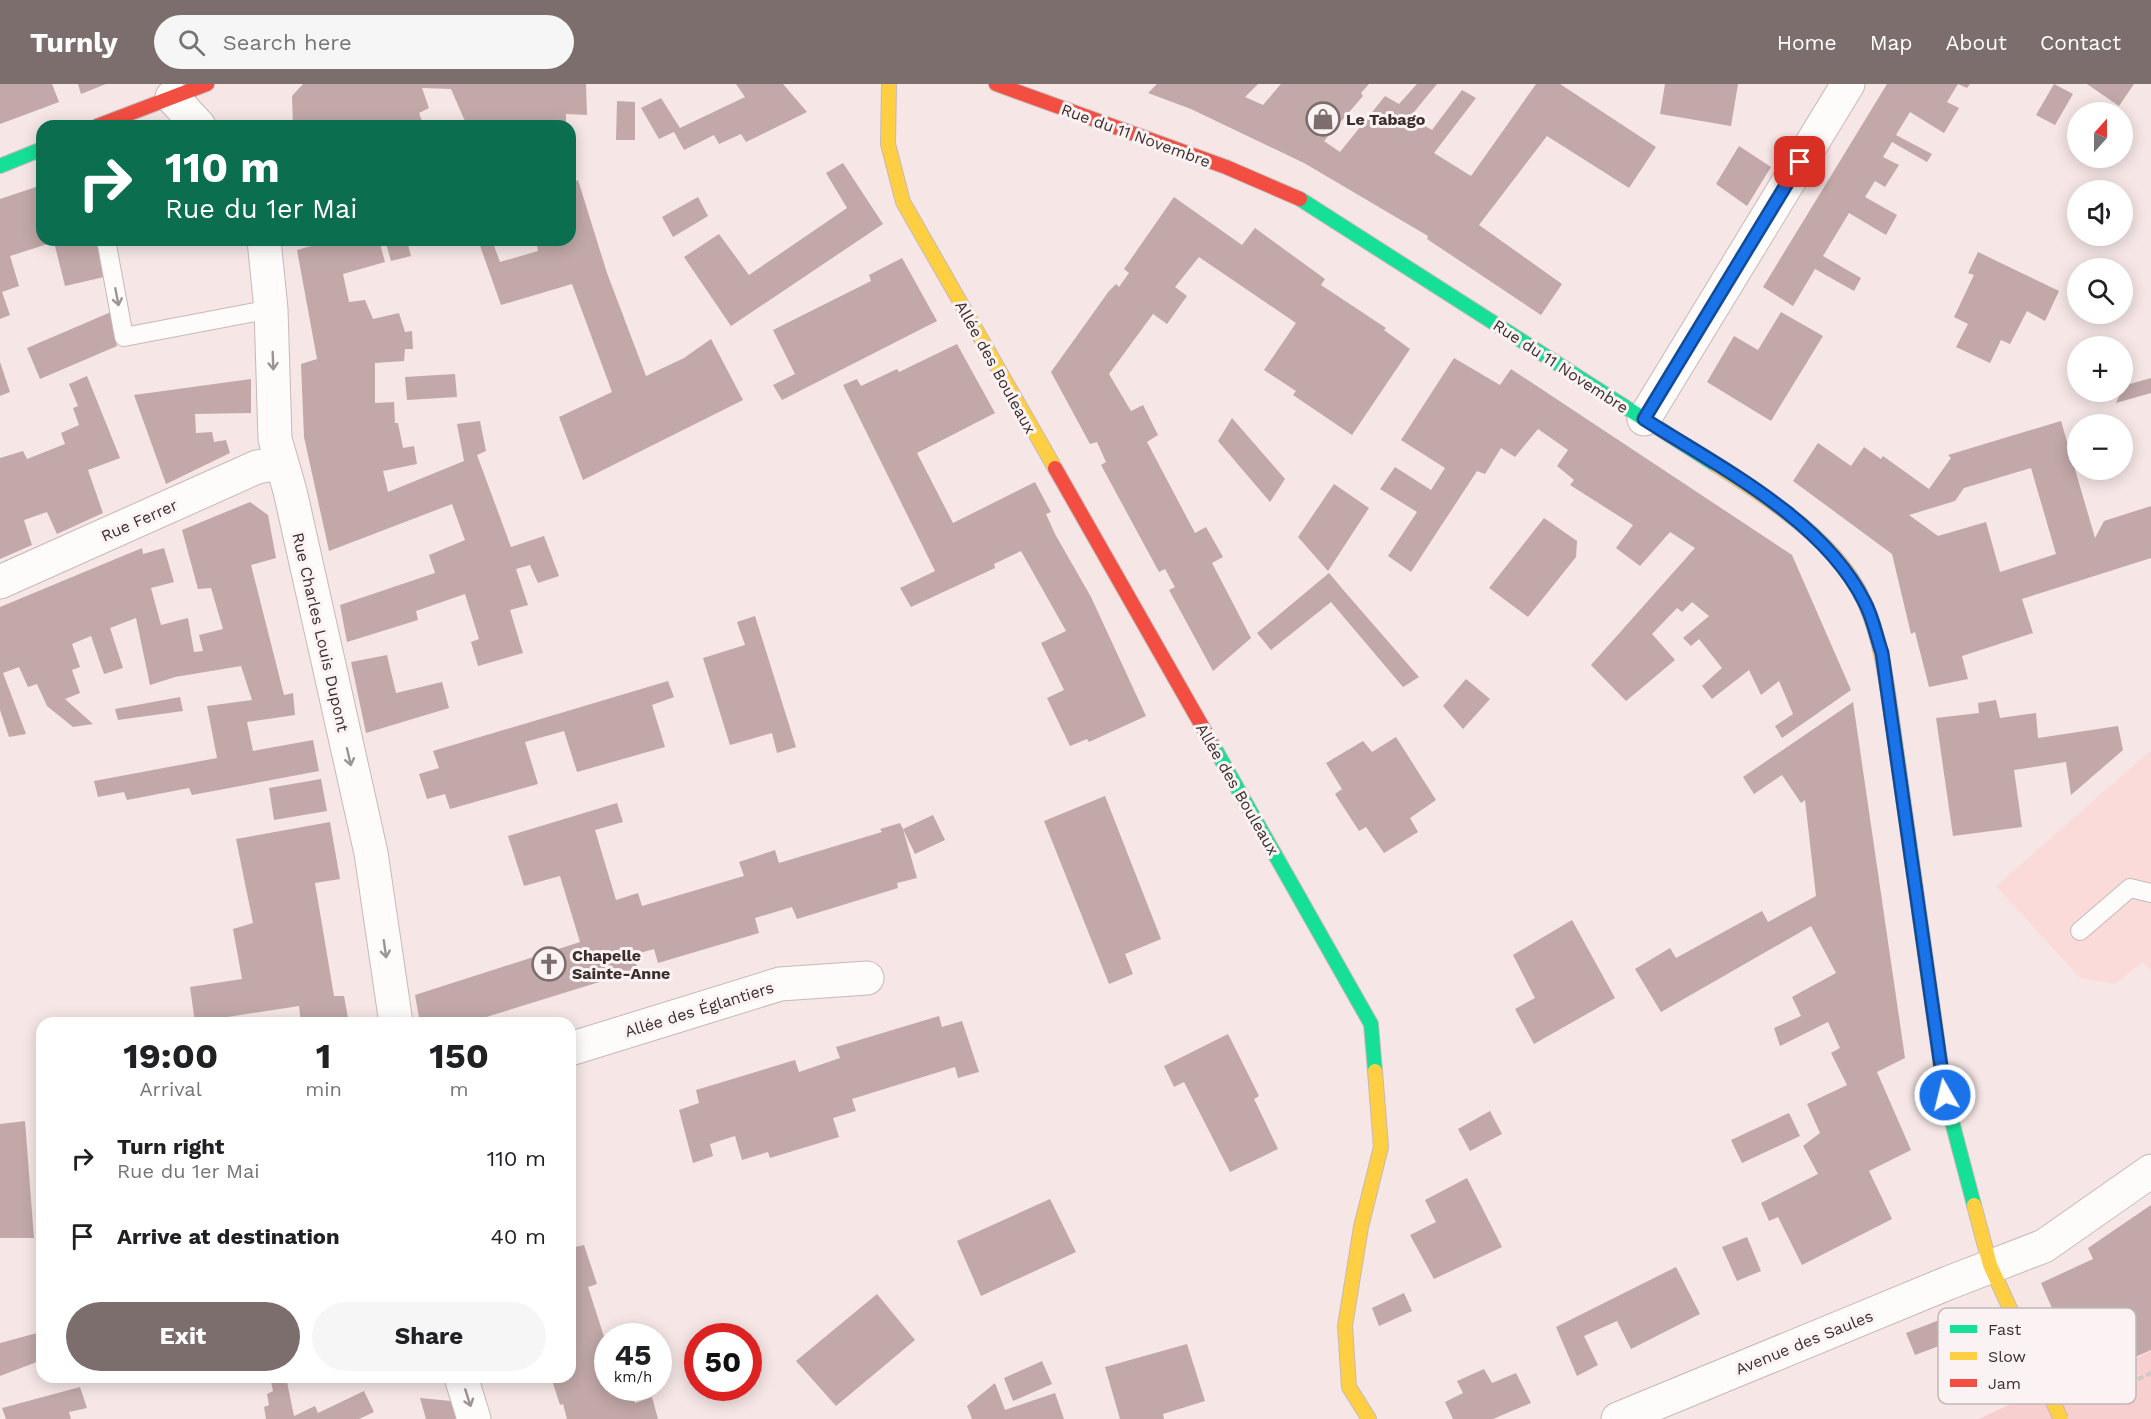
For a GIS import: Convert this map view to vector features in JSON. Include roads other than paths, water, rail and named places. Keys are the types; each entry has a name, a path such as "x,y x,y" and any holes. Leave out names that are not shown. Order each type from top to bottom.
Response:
{"main road":[{"path":"112,120 207,84"},
{"name":"Allée des Bouleaux","path":"889,84 887,145 890,165 903,202 1371,1024 1381,1147 1361,1227 1345,1326 1349,1387 1369,1419"},
{"name":"Rue du 11 Novembre","path":"996,84 1226,167 1298,198 1771,500 1835,556 1865,601 1882,653 1945,1095 1990,1265 2010,1308"},
{"path":"0,166 36,151"},
{"name":"Rue du 11 Novembre","path":"2054,1404 2061,1419"}],"street":[{"path":"1644,419 1848,84"},
{"path":"172,97 193,120"},
{"name":"Rue Charles Louis Dupont","path":"265,246 271,309 275,440 290,491 371,853 395,1017"},
{"name":"Rue Ferrer","path":"0,582 257,467 280,463"},
{"name":"Allée des Églantiers","path":"576,1047 780,984 867,978"},
{"name":"Avenue des Saules","path":"1618,1419 2056,1239 2151,1171"},
{"path":"463,1383 474,1419"}],"lane":[{"path":"107,246 124,337 271,309"},
{"path":"2080,931 2130,888 2151,893"}],"place":[{"name":"Le Tabago","path":"1323,119"},
{"name":"Chapelle Sainte-Anne","path":"549,964"}]}
